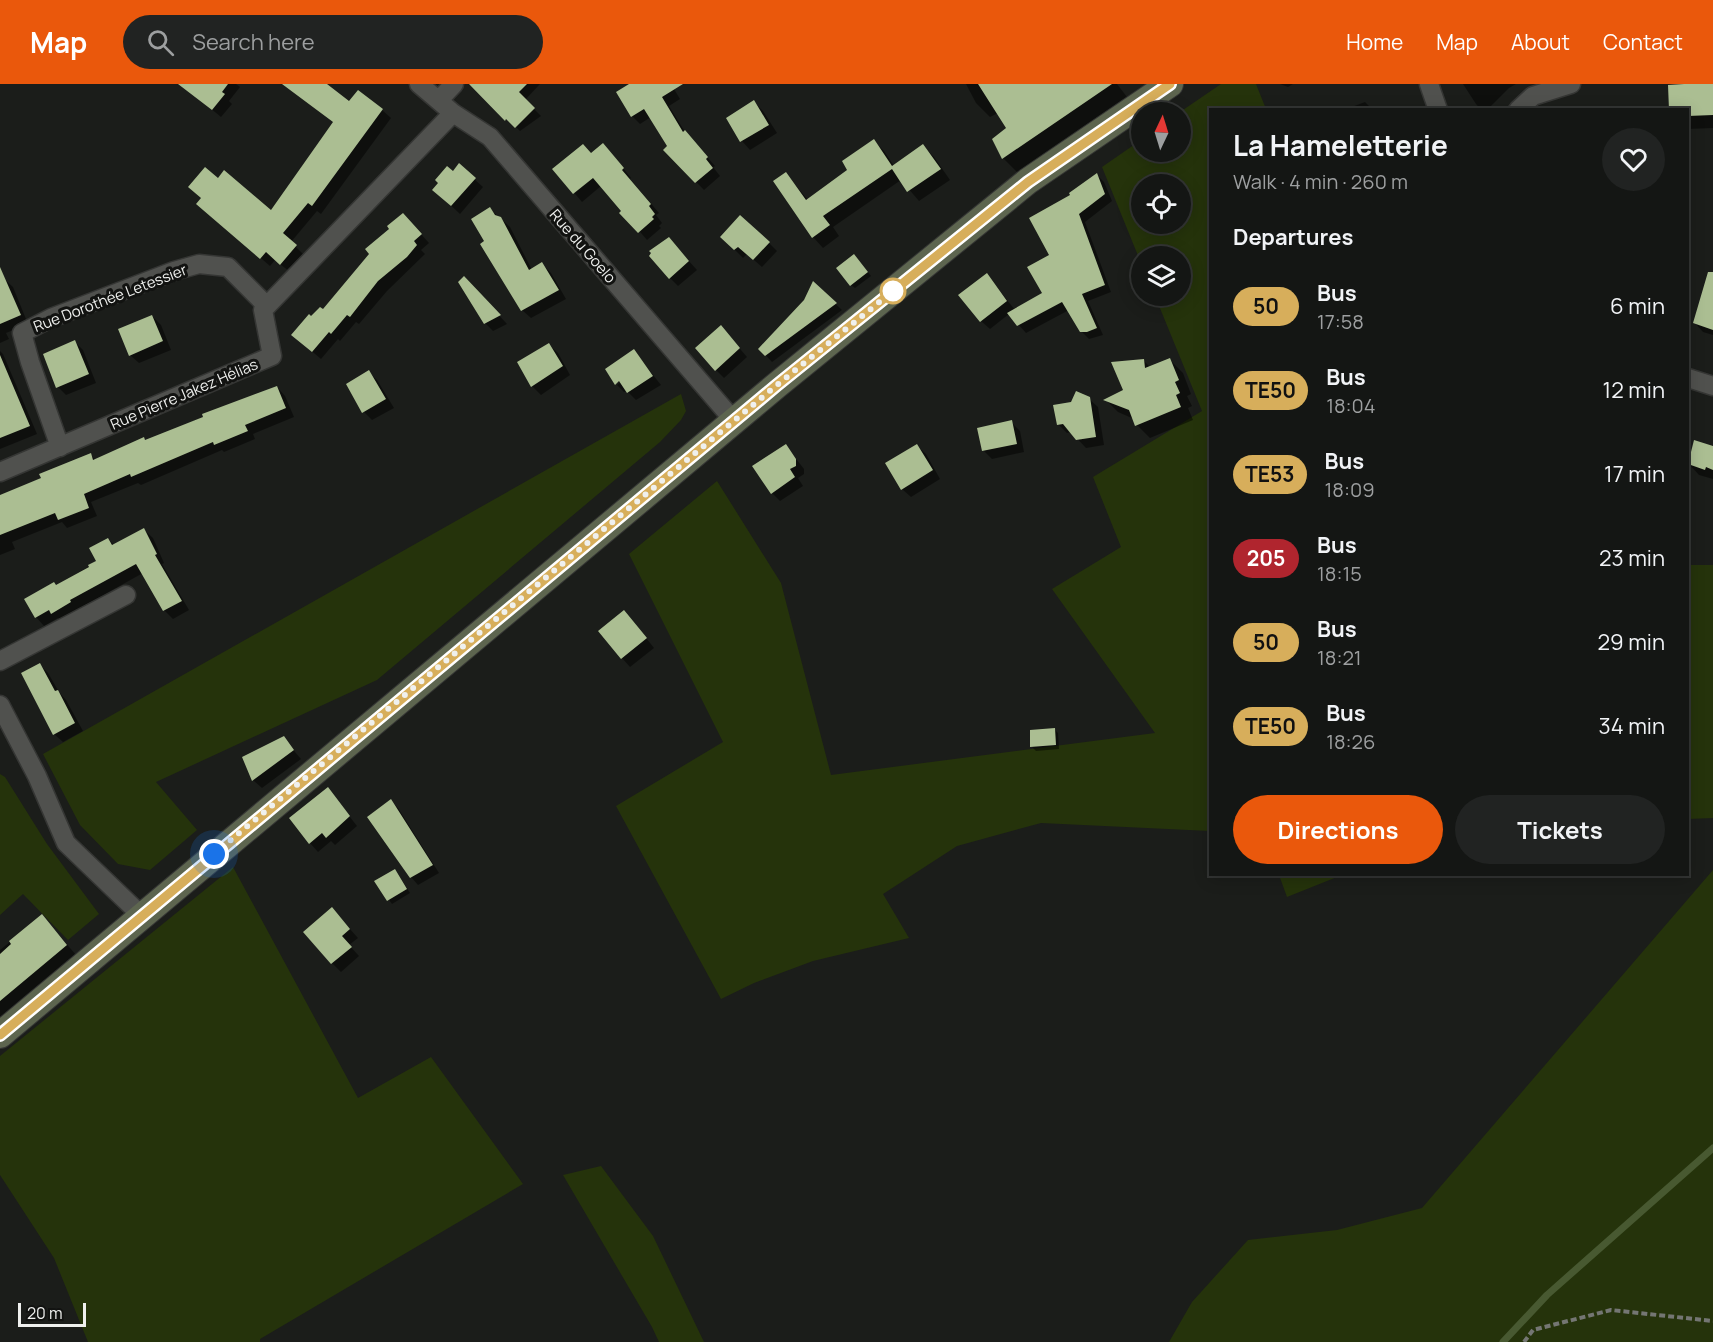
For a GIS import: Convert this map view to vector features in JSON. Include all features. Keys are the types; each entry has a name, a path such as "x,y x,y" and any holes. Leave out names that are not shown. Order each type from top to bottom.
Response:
{"main road":[{"path":"0,1035 777,385 1028,182 1170,84"}],"street":[{"name":"Rue du Goelo","path":"419,84 453,113 490,137 735,422"},
{"path":"439,100 454,84"},
{"path":"1429,84 1437,108"},
{"path":"1520,108 1533,96 1570,84"},
{"path":"267,306 453,113"},
{"name":"Rue Dorothée Letessier","path":"60,447 22,333 51,318 174,271 199,264 228,267 267,306"},
{"name":"Rue Pierre Jakez Hélias","path":"0,472 272,356 263,310 267,306"},
{"path":"1689,378 1713,386"},
{"path":"0,661 126,595"},
{"path":"0,705 37,776 66,843 142,916"}],"path":[{"path":"1524,1342 1533,1330 1611,1310 1713,1321"}],"green space":[{"path":"1221,84 1256,84 1266,108 1209,108 1209,831 1041,823 957,846 883,894 909,938 813,961 754,983 721,999 616,806 723,742 629,554 717,481 781,583 831,775 1155,733 1052,589 1121,547 1093,477 1202,411 1159,306 1191,306 1191,246 1134,246 1102,167 1131,147 1131,162 1191,162 1191,104"},
{"path":"681,394 686,411 681,420 660,442 377,680 156,782 197,830 150,870 118,864 80,825 43,754"},
{"path":"1689,565 1713,565 1713,818 1689,819"},
{"path":"0,774 5,777 47,844 99,914 68,940 23,894 0,915"},
{"path":"233,867 358,1098 431,1057 523,1184 260,1339 260,1342 88,1342 54,1258 0,1175 0,1056"},
{"path":"1713,870 1713,1342 1169,1342 1192,1302 1248,1240 1337,1230 1422,1208"},
{"path":"1280,876 1340,876 1287,897"},
{"path":"601,1166 653,1236 704,1342 659,1342 563,1175"}],"building":[{"path":"178,84 228,84 222,92 225,94 212,110"},
{"path":"282,84 327,84 349,101 358,90 383,109 312,206 308,203 283,233 297,245 280,265 266,252 260,259 196,204 201,198 188,187 205,167 218,178 224,170 271,210 333,122"},
{"path":"469,84 527,84 519,92 535,108 515,128 506,119 505,121"},
{"path":"629,84 683,84 662,97 683,132 685,130 708,157 706,159 713,168 695,183 663,150 667,146 644,109 631,117 616,92"},
{"path":"978,84 1112,84 1002,159 992,139 1006,128"},
{"path":"1713,84 1713,115 1689,116 1689,108 1669,108 1668,85"},
{"path":"754,100 769,125 740,142 726,118"},
{"path":"874,139 892,166 923,144 941,169 907,192 892,169 823,216 830,225 812,238 773,181 786,172 806,200 847,170 842,161"},
{"path":"603,143 651,204 649,206 655,214 652,217 654,219 638,233 619,213 621,211 593,178 573,194 552,169 583,144 591,153"},
{"path":"459,163 476,178 451,206 432,190 438,183 435,180 447,166 453,171"},
{"path":"1097,173 1105,194 1079,214 1105,285 1082,294 1097,328 1080,332 1062,302 1017,326 1007,313 1042,293 1027,267 1049,255 1029,218 1070,195 1069,193"},
{"path":"490,207 495,215 501,217 529,270 542,262 559,290 521,311 480,244 484,241 471,219"},
{"path":"403,213 422,234 414,241 417,245 407,257 378,281 350,317 347,315 312,352 291,335 309,314 311,316 320,307 323,309 369,254 365,249 389,229 387,226"},
{"path":"740,215 770,242 753,260 738,247 734,250 720,237"},
{"path":"669,237 689,261 669,279 649,256 651,253 649,251"},
{"path":"854,254 868,272 850,286 836,268"},
{"path":"0,267 21,315 0,324"},
{"path":"1708,272 1713,272 1713,330 1693,323"},
{"path":"987,273 1007,301 980,322 958,295"},
{"path":"464,276 501,315 484,324 458,282"},
{"path":"813,281 837,303 765,356 758,349 804,300"},
{"path":"152,315 163,341 129,356 118,329"},
{"path":"721,325 740,348 715,371 695,348"},
{"path":"75,340 89,374 56,388 43,354"},
{"path":"549,343 563,366 531,387 517,362"},
{"path":"634,349 653,376 627,393 619,381 615,385 605,369"},
{"path":"0,355 30,426 0,438"},
{"path":"1170,358 1179,380 1175,382 1180,393 1176,395 1181,407 1135,426 1129,410 1103,400 1123,390 1111,362 1144,359 1145,368"},
{"path":"369,370 386,399 362,413 346,384"},
{"path":"277,386 286,408 245,425 248,431 214,445 213,442 131,477 130,474 84,494 89,508 58,520 55,513 0,535 0,495 41,478 39,474 91,453 93,460 144,437 145,440 203,417 202,414"},
{"path":"1076,391 1090,397 1096,437 1076,440 1063,424 1057,425 1053,405 1071,402"},
{"path":"1012,420 1017,444 982,451 977,428"},
{"path":"1694,440 1713,446 1713,470 1706,467 1705,470 1689,464"},
{"path":"786,444 796,459 796,466 790,469 795,477 771,494 752,466"},
{"path":"917,444 933,470 901,490 885,463"},
{"path":"144,528 157,554 155,555 182,601 163,611 136,564 70,600 71,602 51,614 49,610 35,618 24,599 54,582 56,585 89,567 88,565 96,561 89,548 108,538 112,545"},
{"path":"624,610 647,638 621,659 598,631"},
{"path":"40,663 55,691 58,690 75,723 53,735 21,673"},
{"path":"1055,728 1056,745 1030,747 1030,730"},
{"path":"284,736 294,750 252,781 242,757"},
{"path":"328,787 350,816 326,838 322,833 309,844 289,818"},
{"path":"391,799 433,865 410,878 367,817"},
{"path":"395,869 407,889 387,901 374,881"},
{"path":"332,907 350,929 342,936 352,947 331,964 303,932"},
{"path":"42,914 67,945 0,1001 0,954 11,944 9,941"}],"waterway":[{"path":"1503,1342 1547,1295 1713,1148"}],"bus line":[{"name":"50","path":"0,1035 777,385 1028,182 1170,84"}],"route":[{"path":"214,854 893,291"}]}
